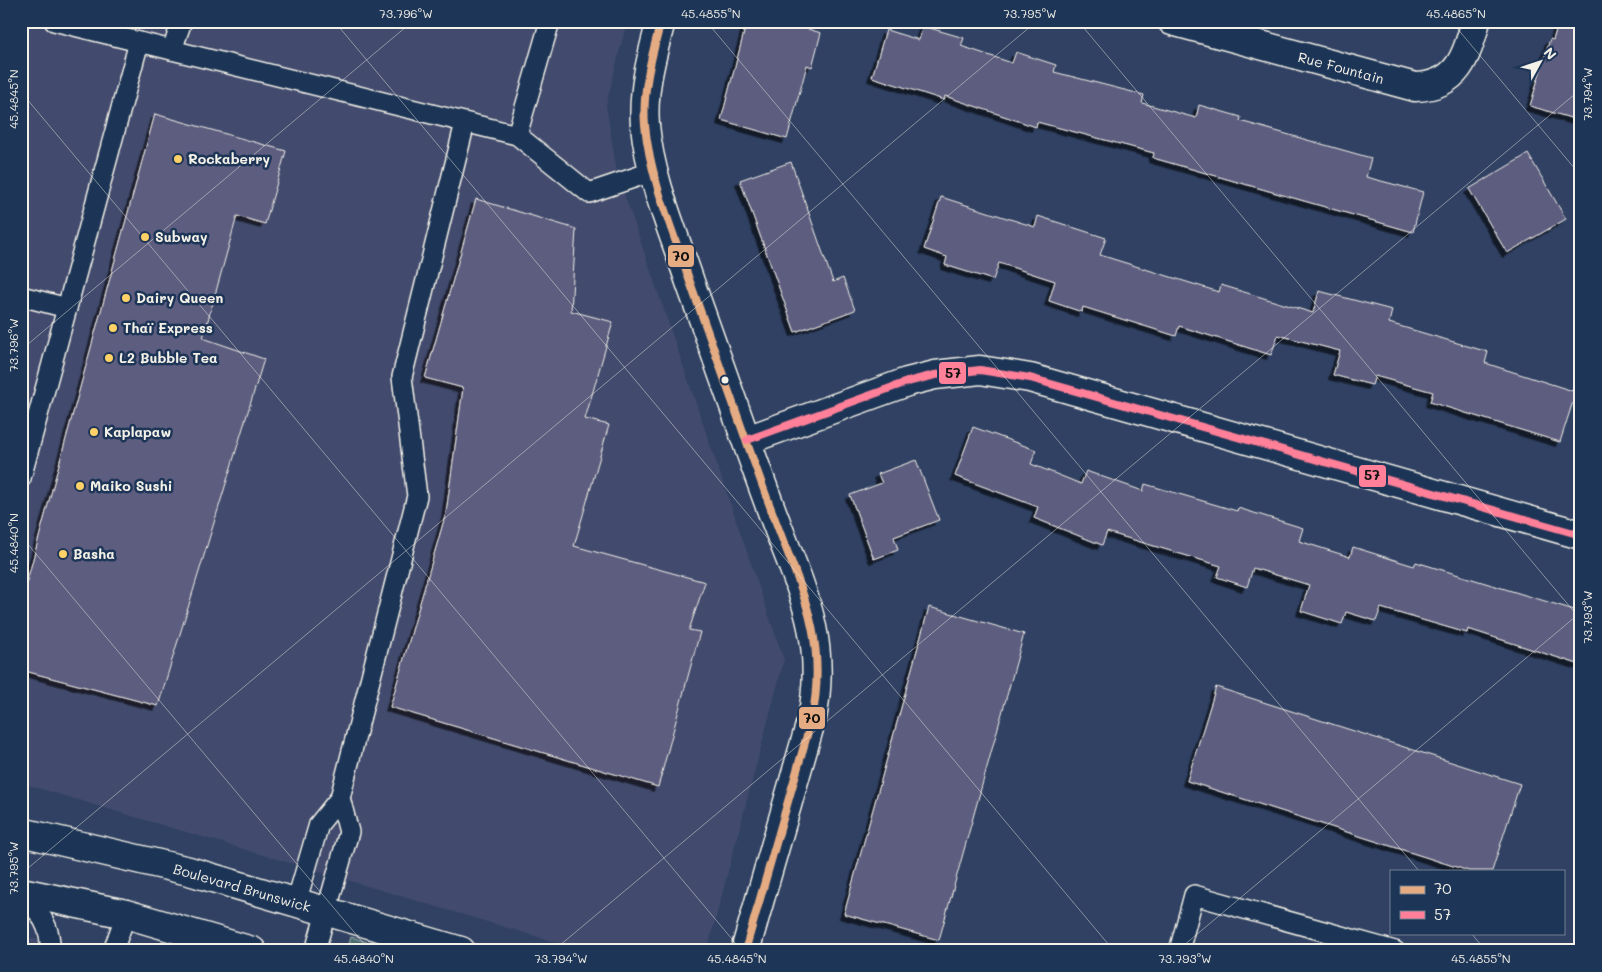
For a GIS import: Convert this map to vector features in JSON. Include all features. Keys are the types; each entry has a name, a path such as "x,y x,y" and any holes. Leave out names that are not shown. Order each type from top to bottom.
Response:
{"street":[{"path":"661,21 647,80 645,102 645,124 654,171 747,440 806,601 816,638 818,667 816,699 802,758 745,951"},
{"name":"Rue Fountain","path":"1172,21 1415,87 1428,87 1440,83 1451,75 1461,64 1468,49 1476,21"},
{"path":"747,440 916,379 956,371 1003,372 1030,378 1581,535"},
{"name":"Boulevard Brunswick","path":"21,832 188,872 461,951"},
{"path":"21,892 126,914 252,951"}],"lane":[{"path":"54,21 517,135 589,193 654,171"},
{"path":"172,50 182,21"},
{"path":"517,135 550,21"},
{"path":"21,478 139,42"},
{"path":"296,903 319,824 340,798 417,496 402,377 465,122"},
{"path":"21,296 67,308"},
{"path":"315,951 349,832 340,798"},
{"path":"1179,951 1194,895 1395,951"},
{"path":"21,896 38,913 48,928 51,938 50,951"},
{"path":"113,951 126,914"}],"shaded area":[{"path":"21,21 627,21 606,105 617,173 784,660 707,951 585,951 21,783"},
{"path":"21,936 91,951 21,951"}],"green space":[{"path":"351,937 398,951 347,951"}],"building":[{"path":"747,21 810,21 808,29 821,33 812,67 807,65 787,139 721,120"},
{"path":"1559,21 1581,21 1581,121 1530,106 1550,39 1553,40"},
{"path":"923,26 964,38 961,46 1012,63 1016,52 1056,65 1054,72 1144,95 1142,103 1196,118 1199,105 1241,117 1240,121 1371,158 1366,177 1423,192 1413,232 1153,158 1154,153 1037,122 1036,127 945,96 944,100 872,77 886,30 919,40"},
{"path":"155,114 286,151 265,224 237,216 203,338 264,359 158,706 21,670 21,603"},
{"path":"1528,154 1566,219 1507,253 1469,189"},
{"path":"791,162 833,282 843,278 855,310 795,332 740,180"},
{"path":"941,197 1035,227 1038,216 1106,238 1100,255 1219,292 1221,285 1313,313 1319,291 1392,310 1389,323 1488,352 1485,363 1576,392 1560,442 1430,402 1433,392 1375,376 1372,385 1333,375 1340,351 1278,335 1271,355 1179,326 1176,336 1083,307 1082,312 1049,301 1055,281 999,263 993,280 945,265 947,257 924,249"},
{"path":"476,199 576,229 571,311 613,322 585,419 609,425 574,546 705,582 689,630 700,632 658,787 390,707 446,513 463,388 425,378"},
{"path":"973,427 1036,450 1031,464 1081,484 1086,471 1143,491 1145,484 1237,511 1238,508 1303,528 1299,541 1350,557 1353,547 1414,566 1416,562 1581,612 1581,665 1468,629 1467,633 1381,608 1376,621 1346,612 1342,624 1301,611 1309,585 1253,568 1247,587 1217,577 1221,566 1107,532 1102,545 1034,518 1038,507 955,476"},
{"path":"916,460 939,520 894,537 898,550 874,559 850,495 882,483 878,474"},
{"path":"929,607 1024,634 939,940 844,914"},
{"path":"1216,687 1520,784 1492,870 1466,870 1187,781"}],"transit line":[{"name":"70","path":"661,21 649,73 644,112 652,165 663,205 690,282 763,488 802,591 809,615 817,663 812,718 745,951"},
{"name":"57","path":"747,440 907,382 935,375 980,370 1030,378 1581,535"}],"place":[{"name":"Rockaberry","path":"178,159"},
{"name":"Subway","path":"145,237"},
{"name":"Dairy Queen","path":"126,298"},
{"name":"Thaï Express","path":"113,328"},
{"name":"L2 Bubble Tea","path":"109,358"},
{"name":"Kaplapaw","path":"94,432"},
{"name":"Maiko Sushi","path":"80,486"},
{"name":"Basha","path":"63,554"}]}
